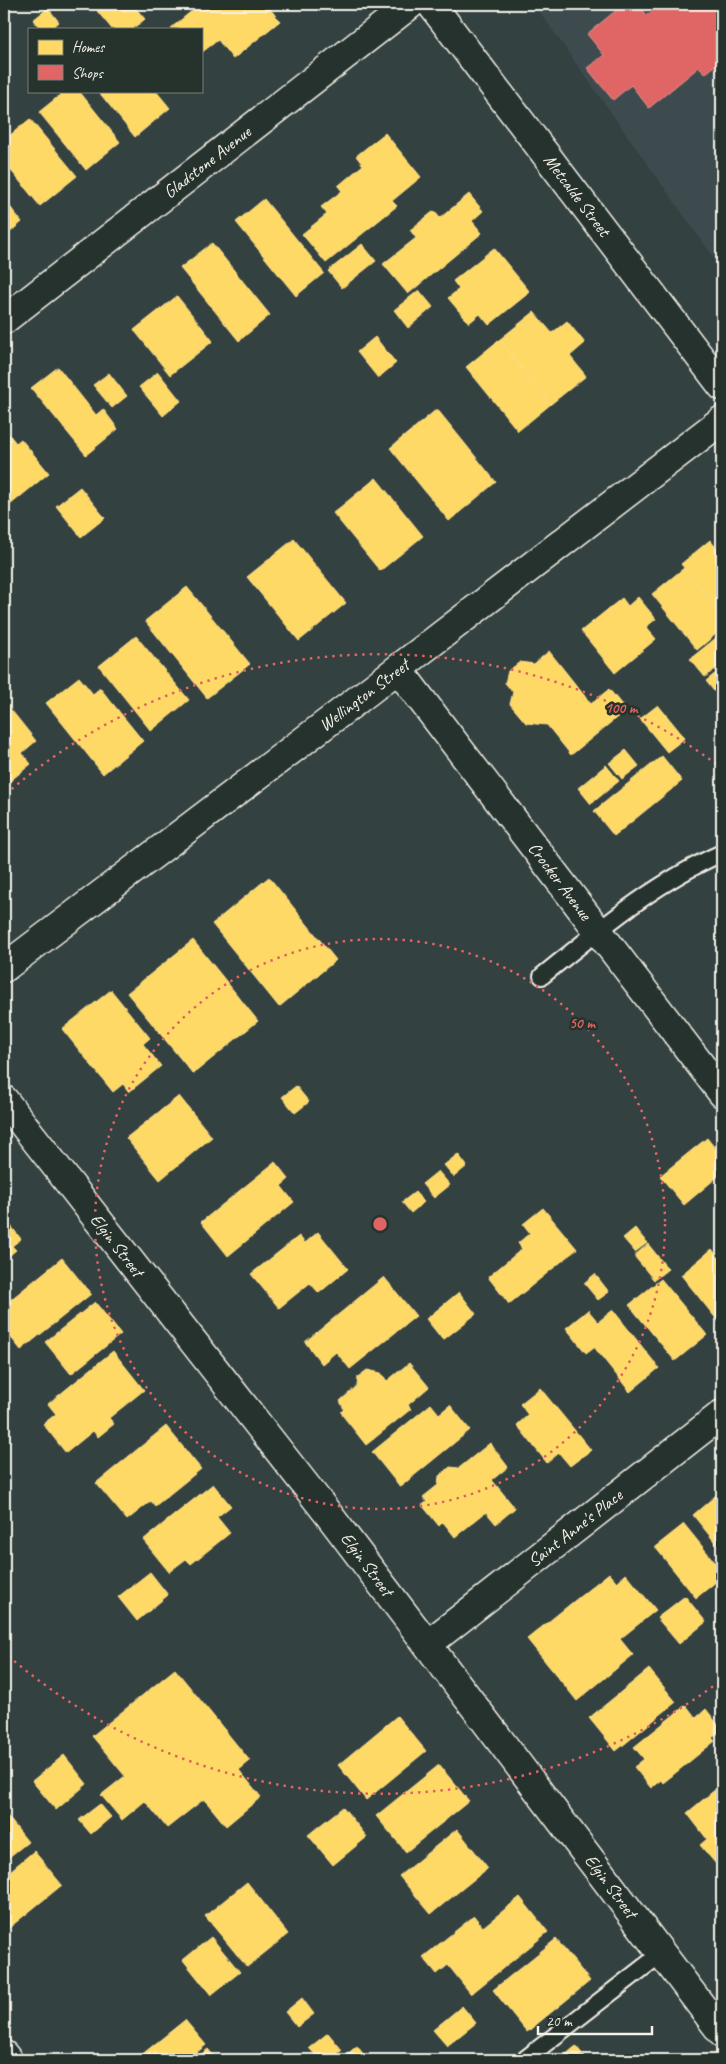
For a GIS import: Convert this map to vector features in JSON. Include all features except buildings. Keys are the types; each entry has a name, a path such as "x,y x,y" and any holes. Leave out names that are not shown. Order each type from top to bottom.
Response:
{"street":[{"name":"Gladstone Avenue","path":"4,320 411,4"},
{"name":"Metcalde Street","path":"431,4 722,386"},
{"name":"Wellington Street","path":"4,968 722,420"},
{"name":"Crocker Avenue","path":"398,669 722,1094"},
{"name":"Elgin Street","path":"4,1100 323,1507 722,2033"},
{"name":"Saint Anne's Place","path":"428,1644 722,1414"},
{"path":"4,2055 8,2060"}],"lane":[{"path":"542,976 621,913 685,871 722,852"},
{"path":"524,2060 662,1953"}],"shaded area":[{"path":"534,4 722,4 722,269"}]}
